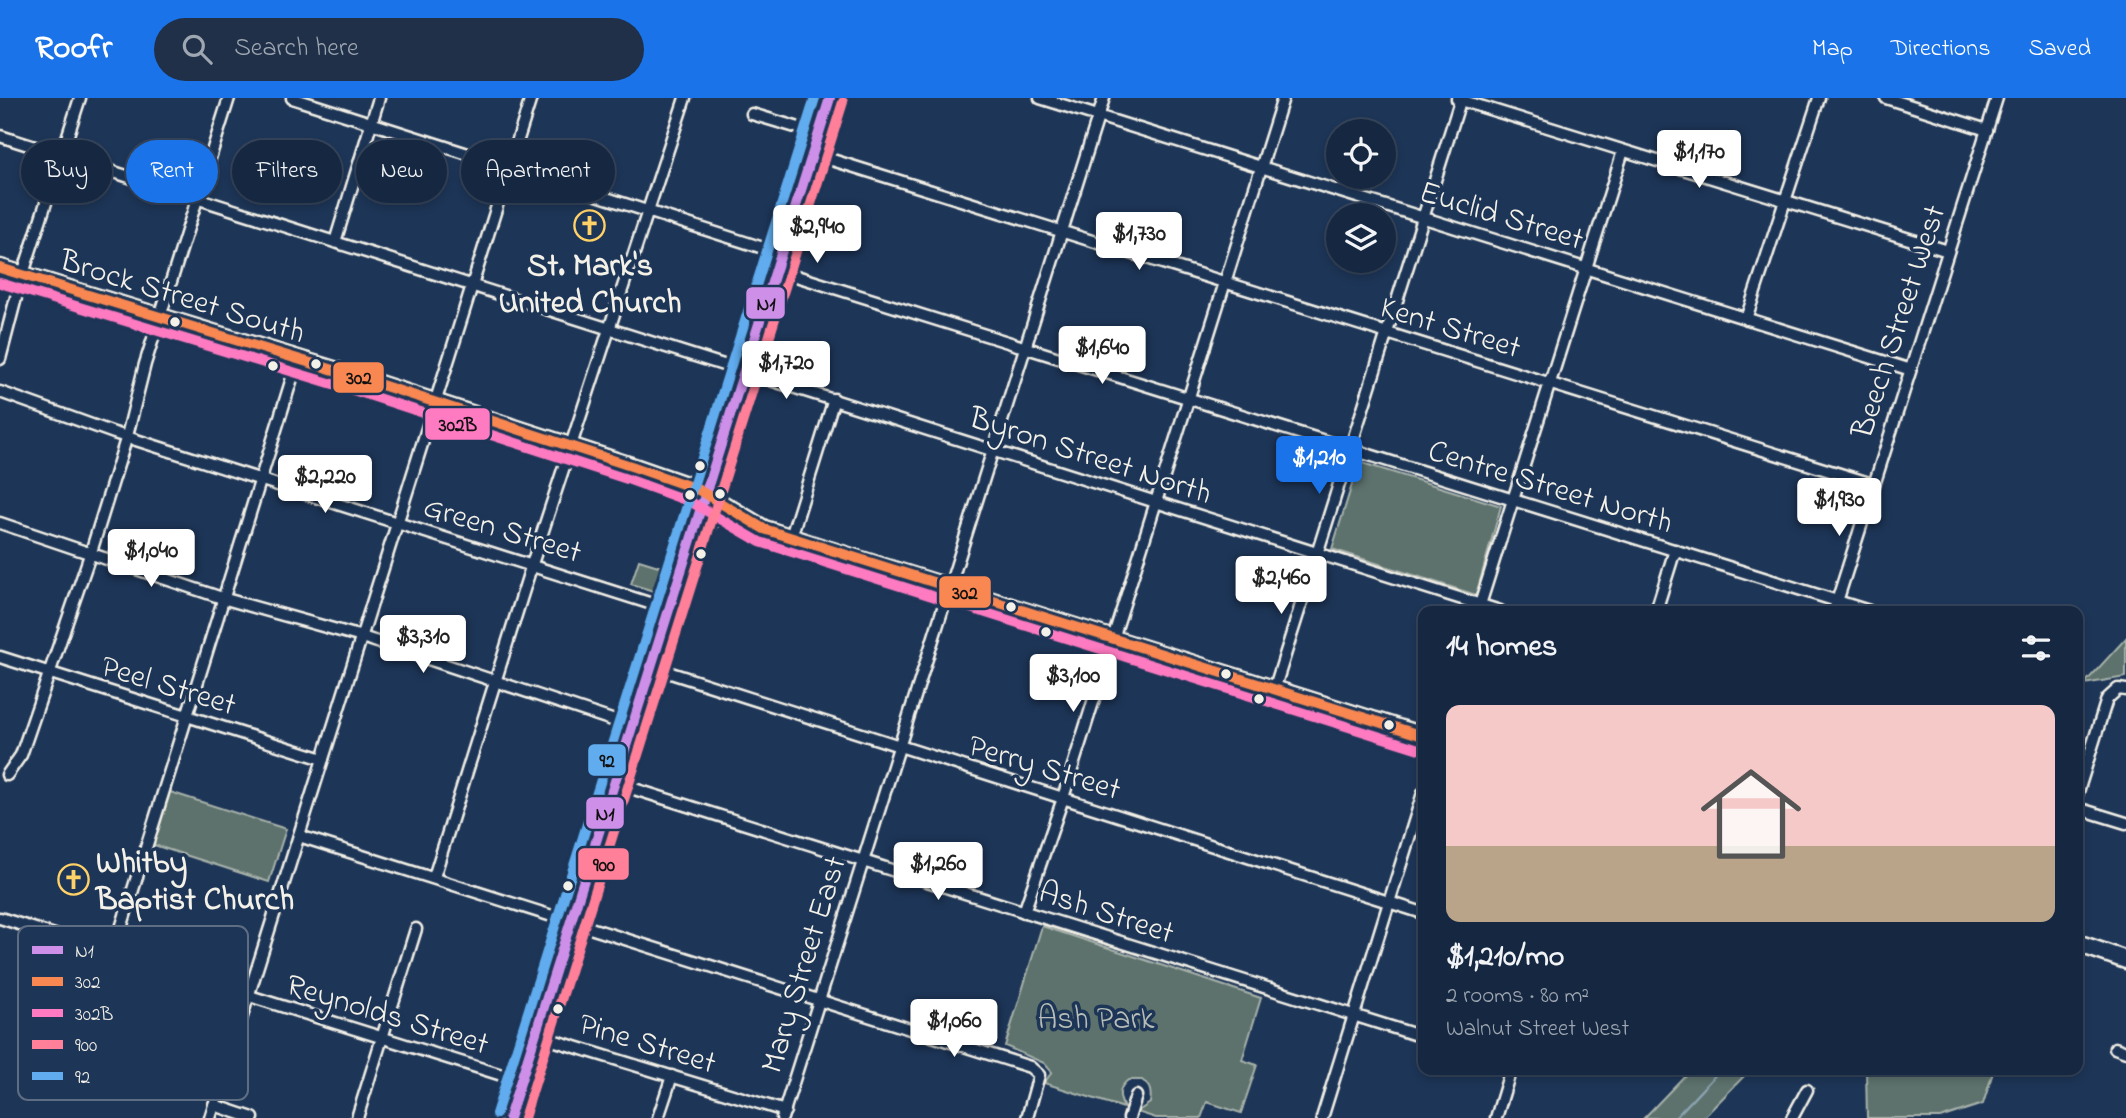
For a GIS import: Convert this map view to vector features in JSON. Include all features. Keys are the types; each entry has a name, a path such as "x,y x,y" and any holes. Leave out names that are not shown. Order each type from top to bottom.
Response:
{"main road":[{"path":"509,1118 708,495 830,98"},
{"name":"Brock Street South","path":"0,268 298,359 571,448 708,495 764,528 790,537 1418,734"},
{"path":"692,544 714,517 735,512"},
{"path":"2083,945 2126,960"}],"street":[{"path":"67,140 80,98"},
{"path":"216,140 229,98"},
{"name":"Centre Street North","path":"292,98 461,151"},
{"path":"335,242 379,98"},
{"path":"518,140 531,98"},
{"path":"434,877 532,564 685,98"},
{"name":"Euclid Street","path":"1040,98 1908,369"},
{"name":"Mary Street East","path":"786,1116 862,861 1104,98"},
{"path":"1024,912 1063,798 1154,501 1283,98"},
{"path":"1746,319 1819,98"},
{"path":"1886,98 1987,130"},
{"name":"Beech Street West","path":"1835,606 1908,369 1997,98"},
{"path":"1274,690 1459,99 1948,251"},
{"path":"752,114 819,134"},
{"name":"Byron Street North","path":"0,136 21,143"},
{"path":"1480,606 1623,151"},
{"name":"Kent Street","path":"813,154 1872,484"},
{"name":"Centre Street North","path":"615,200 780,262 1025,346 1675,550 1835,606"},
{"path":"0,359 47,203"},
{"path":"7,775 22,755 91,552 195,203"},
{"name":"Byron Street North","path":"213,203 1317,553 1473,606"},
{"path":"248,994 498,203"},
{"path":"121,926 298,359"},
{"name":"Green Street","path":"0,391 127,436 671,610"},
{"path":"790,537 834,399"},
{"path":"0,523 222,598 362,637 633,727"},
{"path":"1658,606 1675,550"},
{"name":"Peel Street","path":"0,657 323,759"},
{"name":"Perry Street","path":"652,667 898,748 1418,911"},
{"path":"2083,776 2107,699 2122,690"},
{"name":"Ash Street","path":"615,783 1418,1036"},
{"path":"1322,1118 1418,808"},
{"path":"2083,809 2126,823"},
{"path":"299,836 1030,1067 1038,1074 1027,1118"},
{"name":"Reynolds Street","path":"0,918 25,926"},
{"path":"357,1118 416,929"},
{"name":"Reynolds Street","path":"248,997 520,1081"},
{"name":"Pine Street","path":"536,1035 672,1076 786,1116"},
{"path":"2115,1048 2126,1052"},
{"path":"1496,1118 1509,1075"},
{"path":"658,1118 672,1076"},
{"path":"1792,1118 1807,1090"},
{"path":"1129,1118 1136,1096"},
{"path":"210,1118 216,1100"},
{"path":"214,1105 253,1118"}],"green space":[{"path":"1359,462 1501,506 1476,595 1332,549"},
{"path":"639,560 668,569 660,593 631,584"},
{"path":"2126,638 2126,677 2084,684"},
{"path":"167,791 286,829 269,882 151,844"},
{"name":"Ash Park","path":"1042,926 1261,998 1242,1060 1257,1065 1241,1113 1207,1102 1201,1118 1156,1118 1137,1112 1150,1103 1150,1090 1142,1080 1128,1080 1122,1086 1120,1096 1124,1108 1044,1083 1052,1072 1044,1063 1005,1046"},
{"path":"1685,1075 1745,1075 1703,1118 1644,1118"},
{"path":"1866,1075 1992,1075 1983,1104 1940,1118 1867,1118"}],"waterway":[{"path":"1675,1118 1715,1075"}],"transit line":[{"name":"92","path":"496,1114 815,98"},
{"name":"N1","path":"509,1118 830,98"},
{"name":"900","path":"524,1118 843,102"},
{"name":"302","path":"0,268 360,378 634,467 697,489 764,529 1418,734"},
{"name":"302B","path":"0,283 356,391 630,480 691,502 760,542 1418,749"}],"place":[{"name":"St. Mark's United Church","path":"590,225"},
{"name":"Whitby Baptist Church","path":"73,879"}]}
